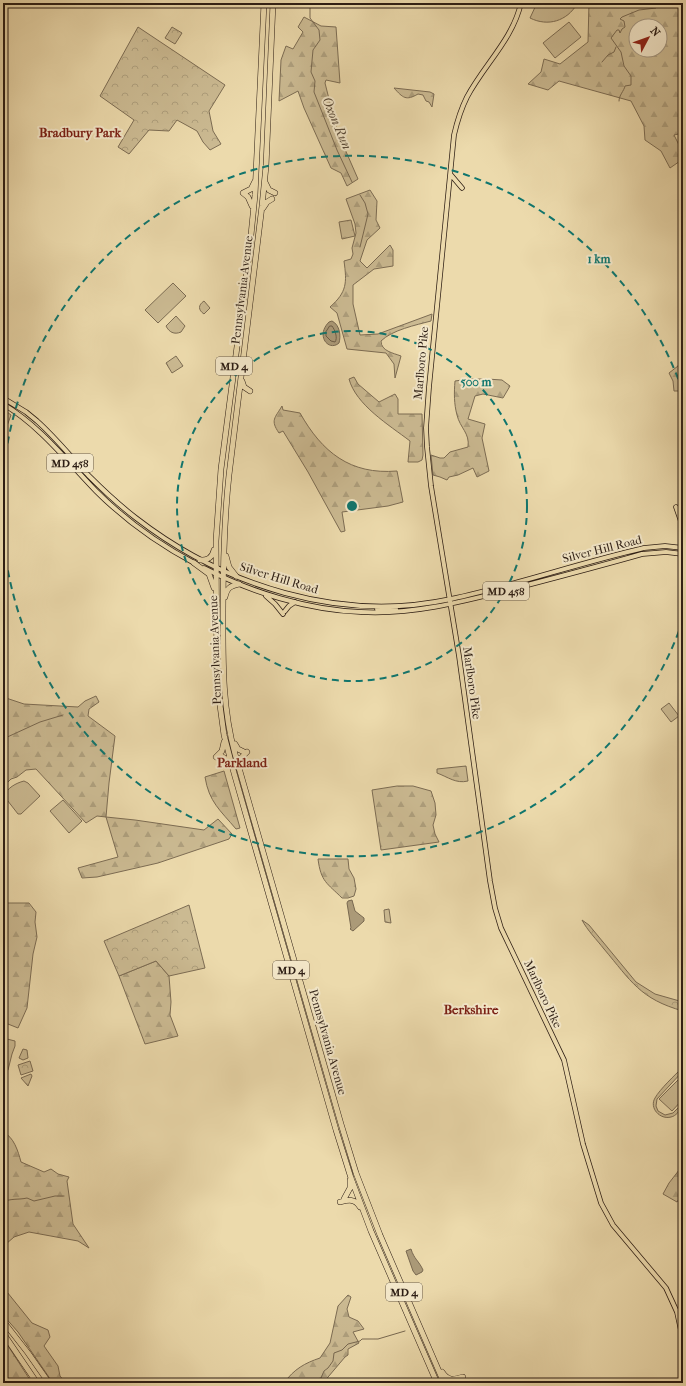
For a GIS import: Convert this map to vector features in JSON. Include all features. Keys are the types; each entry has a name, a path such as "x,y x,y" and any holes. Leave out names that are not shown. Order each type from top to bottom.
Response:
{"highway":[{"name":"Pennsylvania Avenue","path":"264,3 254,211 220,478 216,541 216,679 224,735 234,774 348,1169 366,1219 437,1383"},
{"name":"Pennsylvania Avenue","path":"273,3 262,211 229,475 224,538 223,606 224,685 226,710 239,767 351,1157 376,1227 444,1383"},
{"path":"254,211 251,201 243,193 251,189 256,176"},
{"path":"264,178 268,188 275,193"},
{"path":"262,211 266,203 272,199"},
{"path":"238,400 243,393 250,391 243,386 241,376"},
{"path":"224,538 227,564 236,576"},
{"path":"200,560 207,559 212,556 216,541"},
{"path":"194,563 210,576 216,596"},
{"path":"223,606 228,589 238,584"},
{"path":"224,735 223,749 218,756 227,760 234,774"},
{"path":"231,737 236,747 246,752 241,758 239,767"},
{"path":"348,1169 350,1188 342,1201 355,1201 366,1219"},
{"path":"3,1321 49,1383"},
{"path":"3,1333 36,1383"},
{"path":"436,1364 447,1378 463,1381"},
{"path":"430,1366 434,1383"}],"main road":[{"name":"Marlboro Pike","path":"521,3 516,21 464,103 454,135 426,428 431,486 450,600 490,881 498,917 563,1059 584,1146 603,1208 614,1225 667,1290 677,1312 683,1340"},
{"path":"450,174 462,188"},
{"name":"Silver Hill Road","path":"3,398 26,412 40,424 98,484 130,513 166,539 200,560 223,571 280,592 317,601 354,605 402,605 450,600 636,550 658,547 683,548"},
{"name":"Silver Hill Road","path":"3,404 34,426 97,492 123,515 156,539 194,563 238,584 262,593 295,602 361,612 407,611 450,605 642,554 656,552 677,552 683,554"},
{"path":"676,507 683,527"},
{"path":"262,593 274,602 284,613 289,606 295,602"},
{"path":"361,612 371,609 399,608 402,605"}],"green space":[{"path":"537,3 577,4 568,15 556,21 544,22 530,18"},
{"path":"589,3 683,3 683,133 674,135 683,153 683,159 670,168 661,151 645,140 644,126 631,101 559,81 548,90 528,84 541,72 544,59 560,64 588,42"},
{"path":"304,17 321,26 336,27 340,83 326,80 325,83 337,131 358,179 347,186 341,173 331,168 298,91 279,101 281,60 286,46 293,49 303,32 298,27"},
{"path":"569,22 581,37 555,58 543,43"},
{"path":"138,27 225,85 209,111 213,131 221,144 210,150 203,142 197,131 177,120 169,131 149,130 129,154 118,147 134,120 100,96"},
{"path":"172,27 182,33 175,44 165,38"},
{"path":"394,88 430,92 434,94 432,107 423,95 418,94 408,98 402,96"},
{"path":"370,190 377,201 376,220 380,228 367,240 360,261 367,268 390,245 393,250 393,266 374,269 353,285 353,304 360,335 378,334 432,314 431,321 398,331 381,341 385,349 391,353 401,356 395,378 394,364 386,353 347,349 337,313 330,307 336,302 343,292 345,281 344,261 351,259 353,254 352,248 356,233 355,224 346,199"},
{"path":"351,220 355,236 342,239 339,222"},
{"path":"173,283 186,296 158,323 145,310"},
{"path":"204,301 210,308 204,314 200,308"},
{"path":"176,316 185,326 181,332 174,333 166,326"},
{"path":"683,355 683,384 679,391 674,391 673,381 669,373 678,366"},
{"path":"176,356 183,366 172,373 166,363"},
{"path":"354,377 358,384 379,402 395,394 398,399 398,414 422,414 422,460 418,462 408,462 410,441 374,414 366,406 353,388 349,379"},
{"path":"469,379 502,380 510,386 503,398 483,394 475,396 468,419 485,424 482,438 489,471 477,477 473,468 458,475 449,477 447,480 433,475 431,455 444,458 450,452 468,447 468,438 458,420 454,394 455,381"},
{"path":"282,406 283,410 300,413 318,439 328,450 351,465 380,471 397,471 403,502 388,506 342,512 345,531 341,532 308,472 283,431 279,433 276,429 274,419"},
{"path":"7,412 11,415 3,437 3,420"},
{"path":"96,696 99,702 89,709 88,716 115,736 106,817 97,816 86,823 36,769 26,770 17,777 11,779 3,787 3,697 24,704 78,707 85,701"},
{"path":"669,703 679,716 671,722 661,709"},
{"path":"466,766 468,781 464,782 456,781 437,773 437,769"},
{"path":"224,771 240,828 236,829 220,811 212,799 205,777"},
{"path":"24,781 28,783 40,796 21,814 18,814 4,796 12,786"},
{"path":"397,786 413,786 431,791 435,803 436,815 433,825 439,842 381,850 372,790"},
{"path":"63,800 82,821 69,833 50,811"},
{"path":"106,817 204,830 218,819 232,834 229,839 158,863 97,877 82,878 78,868 118,857"},
{"path":"318,859 348,859 349,869 354,878 356,889 354,896 342,898 326,882 321,873"},
{"path":"3,903 29,903 36,912 35,922 37,937 33,954 27,1008 18,1028 3,1023"},
{"path":"189,905 205,968 169,976 156,961 119,976 104,941"},
{"path":"389,909 391,923 385,922 384,910"},
{"path":"582,920 589,925 636,982 655,994 683,1002 683,1011 656,1001 638,988 592,935"},
{"path":"156,961 169,976 171,1002 170,1015 178,1036 145,1044 119,976"},
{"path":"3,1038 15,1041 15,1046 8,1070 3,1076"},
{"path":"23,1049 27,1050 28,1058 23,1060 19,1058"},
{"path":"30,1061 33,1071 21,1075 18,1065"},
{"path":"683,1067 683,1071 657,1099 656,1106 658,1111 665,1115 673,1113 683,1103 683,1107 673,1116 663,1117 653,1106 655,1098 664,1086"},
{"path":"31,1074 32,1076 28,1086 21,1078"},
{"path":"683,1075 683,1099 672,1111 659,1099"},
{"path":"3,1132 13,1141 21,1162 44,1172 51,1169 58,1174 69,1177 67,1181 73,1224 89,1248 78,1241 29,1232 14,1237 6,1244 3,1260"},
{"path":"683,1165 683,1192 677,1202 663,1194 669,1183"},
{"path":"3,1287 32,1323 48,1330 50,1337 44,1346 58,1366 60,1376 66,1383 53,1383 18,1332 3,1315"},
{"path":"348,1295 351,1297 347,1309 349,1317 358,1321 364,1329 353,1332 359,1343 348,1349 348,1355 323,1383 284,1383 300,1367 320,1358 330,1343 338,1306"},
{"path":"3,1338 32,1383 3,1383"}],"water":[{"path":"332,321 337,325 340,337 339,343 335,345 328,344 323,337 325,327"},
{"path":"352,900 355,911 364,918 364,921 353,931 350,929 347,903 348,901"},
{"path":"411,1249 423,1270 416,1275 413,1271 406,1251"}],"waterway":[{"name":"Oxon Run","path":"310,3 310,18 319,30 320,40 313,50 311,72 315,81 314,92 337,150 352,182"},
{"path":"619,101 625,86 631,85 631,76 624,66 621,52 611,38 617,30 619,30 620,33 625,27 624,21 620,19 622,17 639,10 656,8 661,3"},
{"path":"669,3 674,5 676,3"},
{"path":"602,62 608,55 614,52 616,47"},
{"name":"Oxon Run","path":"360,195 365,203 368,214 360,247"},
{"path":"3,739 40,722 63,715"},
{"path":"3,1202 27,1198 34,1201 55,1196 64,1196"},
{"path":"312,1383 313,1380 321,1378 324,1371 333,1361 334,1353 342,1350 348,1344 360,1341 362,1339 378,1339 405,1331"}],"district":[{"name":"Bradbury Park","path":"80,132"},
{"name":"Parkland","path":"242,762"},
{"name":"Berkshire","path":"471,1009"}]}
